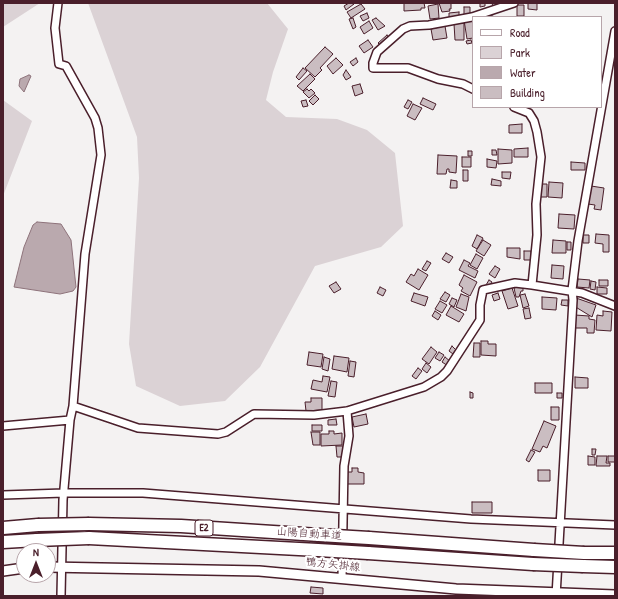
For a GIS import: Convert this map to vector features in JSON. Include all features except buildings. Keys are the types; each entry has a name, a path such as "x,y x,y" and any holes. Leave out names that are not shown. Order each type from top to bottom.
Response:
{"highway":[{"name":"山陽自動車道","path":"3,528 38,525 89,524 181,526 534,550 615,554"},
{"name":"山陽自動車道","path":"3,542 89,538 318,550 533,564 615,567"}],"main road":[{"name":"鴨方矢掛線","path":"56,566 259,571 342,578 398,585 556,595 615,595"},
{"path":"3,571 16,569"}],"street":[{"path":"58,3 55,28 59,64 66,66 95,118 98,128 101,155 85,254 73,406 70,420 64,493 61,596"},
{"path":"475,16 514,3"},
{"path":"472,17 429,25 410,26 403,29 377,52 373,68 408,68 438,80 463,84 472,88"},
{"path":"602,105 615,31"},
{"path":"516,108 529,113 534,121 540,157 536,204 537,235 532,285"},
{"path":"556,595 572,290 578,241 601,108"},
{"path":"73,406 138,428 218,434 226,432 254,414 314,415 347,411 424,387 441,377 447,371 480,320 480,305 483,290 515,283 532,285 572,290 615,306"},
{"path":"342,578 344,466 350,436 347,411"},
{"path":"3,426 70,420"},
{"path":"3,495 143,493 471,519 615,525"}],"green space":[{"path":"3,3 40,3 3,27"},
{"path":"88,3 267,3 288,29 273,72 266,100 286,117 337,119 367,130 395,153 403,226 381,247 315,266 260,367 225,401 180,406 136,386 129,344 139,178 137,137"},
{"path":"3,100 32,121 3,196"}],"water":[{"path":"29,75 31,76 24,92 19,86 20,79"},
{"path":"37,222 61,224 71,240 76,287 73,291 60,294 14,287 24,247 33,225"}]}
